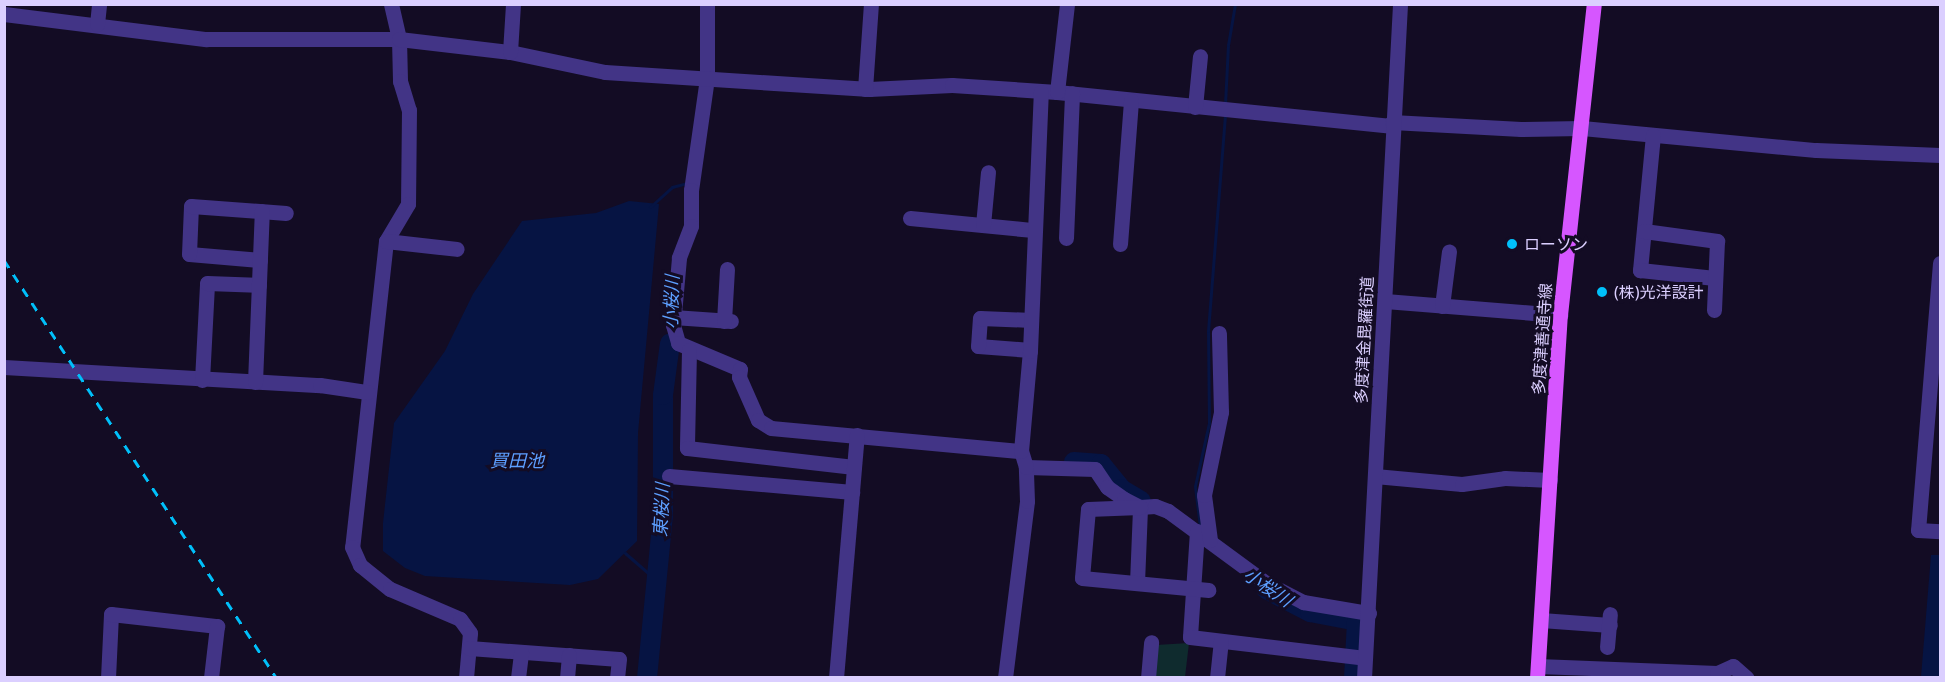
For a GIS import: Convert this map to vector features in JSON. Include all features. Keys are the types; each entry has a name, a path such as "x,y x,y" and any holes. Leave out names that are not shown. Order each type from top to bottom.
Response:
{"main road":[{"name":"多度津善通寺線","path":"1537,672 1560,315 1594,4"}],"street":[{"path":"97,24 99,4"},
{"path":"392,4 399,39 400,81 409,110 408,204 393,223 386,241 351,538 355,558 390,589 460,619 470,633 466,678"},
{"path":"510,52 513,4"},
{"path":"707,4 707,78 691,190 691,226 679,258 673,317 678,343 689,353 740,373 758,420 771,428 1021,451"},
{"path":"865,89 871,4"},
{"path":"1066,238 1072,212 1075,152 1065,92 1067,4"},
{"name":"多度津金毘羅街道","path":"1364,678 1400,4"},
{"path":"4,14 206,39 399,39 510,52 605,72 865,89 952,85 1041,93 1065,92 1195,107 1393,124 1521,129 1582,128 1816,150 1941,155"},
{"path":"1195,107 1200,56"},
{"path":"1005,678 1027,501 1026,467 1021,451 1030,350 1033,230 1041,93"},
{"path":"1120,244 1131,100"},
{"path":"1653,135 1640,270 1715,278"},
{"path":"983,225 988,172"},
{"path":"260,260 189,254 191,206 286,213"},
{"path":"255,382 262,211"},
{"path":"910,218 1033,230"},
{"path":"1644,231 1717,241 1714,310"},
{"path":"386,241 432,240 457,249"},
{"path":"1442,306 1449,251"},
{"path":"1941,263 1918,530 1941,531"},
{"path":"673,317 728,321 727,269"},
{"path":"202,380 207,284 259,285"},
{"path":"1385,301 1560,315"},
{"path":"1030,320 980,318 978,346 1030,350"},
{"path":"1219,333 1221,412 1204,495 1200,589 1190,637 1365,658"},
{"path":"689,353 687,448 854,467"},
{"path":"4,367 255,382 367,392"},
{"path":"836,678 857,435"},
{"path":"1026,467 1095,469 1107,487 1140,507"},
{"path":"669,476 852,492"},
{"path":"1375,476 1462,484 1505,478 1550,480"},
{"path":"1200,589 1082,578 1088,509 1155,506 1168,511 1266,583 1303,602 1369,613"},
{"path":"1137,583 1140,507"},
{"path":"108,678 111,614 217,626 211,678"},
{"path":"1541,620 1610,619 1607,647"},
{"path":"1216,678 1221,641"},
{"path":"1148,678 1151,642"},
{"path":"469,648 619,659 617,678"},
{"path":"518,678 521,652"},
{"path":"567,678 569,655"},
{"path":"1537,672 1717,673 1733,666 1747,678"}],"green space":[{"path":"1189,643 1185,677 1152,678 1156,645"}],"water":[{"name":"買田池","path":"629,201 659,204 638,433 637,541 598,579 570,585 425,576 405,568 383,551 383,523 394,423 445,351 473,294 522,221 596,213"},
{"path":"1931,555 1940,555 1940,677 1921,677"}],"waterway":[{"path":"1225,104 1228,45 1235,4"},
{"path":"1200,527 1195,486 1209,423 1208,331 1225,113"},
{"path":"650,207 672,187 687,183"},
{"name":"東桜川","path":"647,678 663,516 663,395 670,343"},
{"name":"小桜川","path":"1074,462 1101,464 1121,489 1141,501"},
{"path":"625,553 654,578"},
{"name":"小桜川","path":"1266,589 1310,612 1357,621 1354,678"}],"railway":[{"path":"4,260 277,678"}],"place":[{"name":"ローソン","path":"1512,244"},
{"name":"(株)光洋設計","path":"1602,292"}]}
